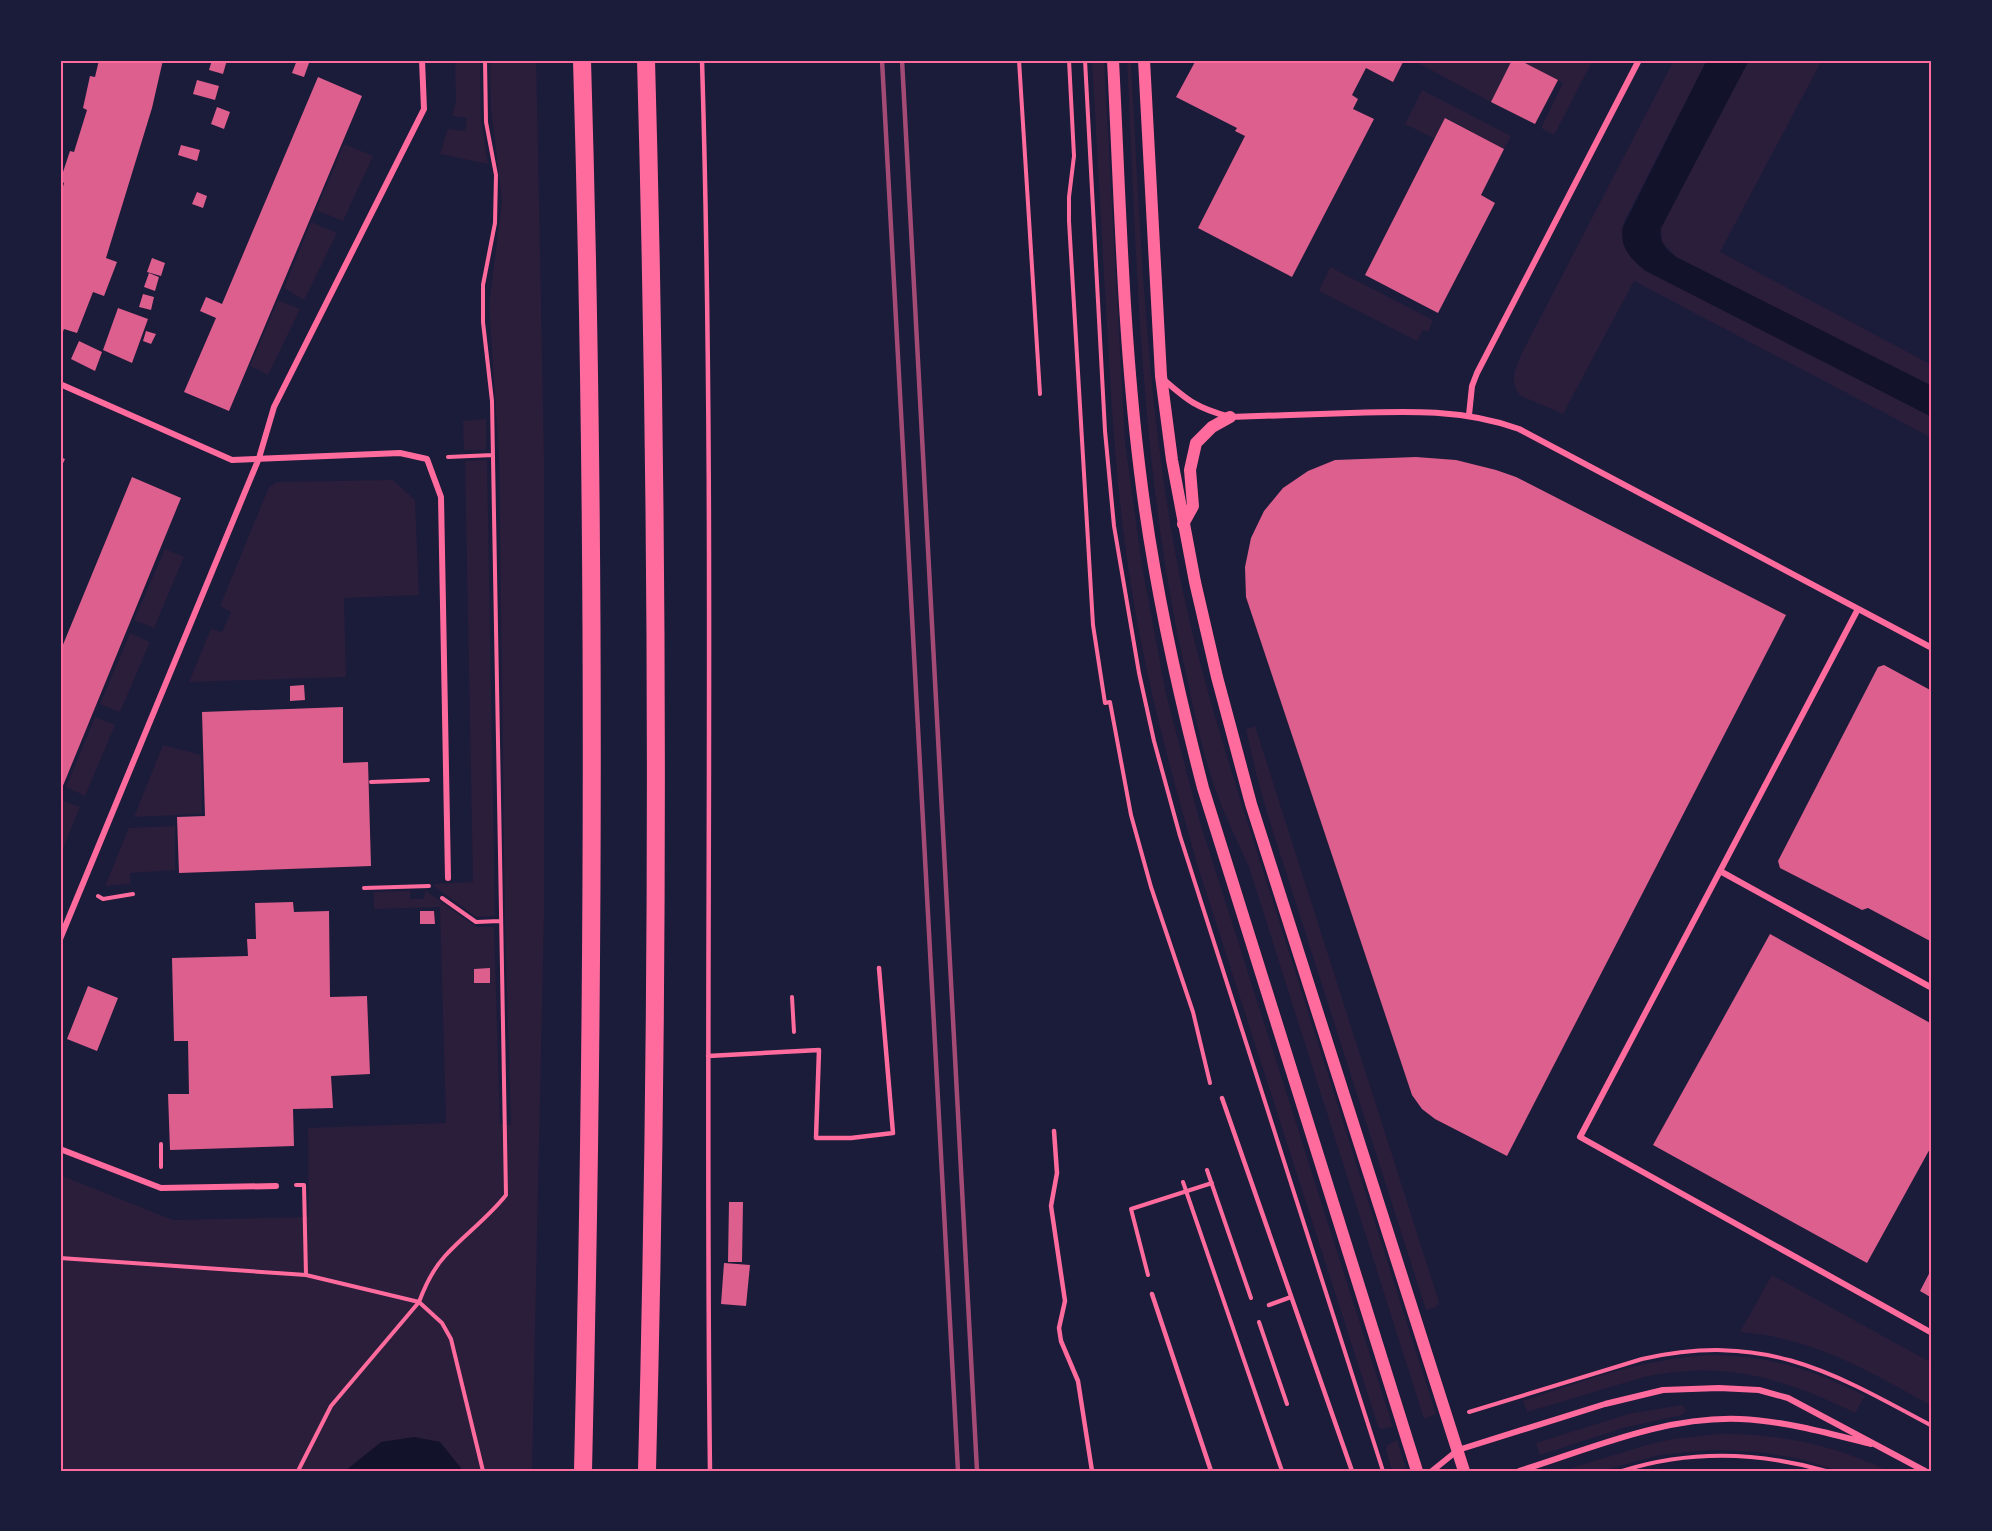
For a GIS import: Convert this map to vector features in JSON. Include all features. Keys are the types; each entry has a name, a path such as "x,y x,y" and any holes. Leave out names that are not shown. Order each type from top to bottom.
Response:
{"highway":[{"path":"582,60 587,221 591,633 589,1189 583,1471"},
{"path":"646,60 657,664 656,966 647,1471"}],"main road":[{"path":"1113,60 1131,387 1140,473 1158,594 1176,685 1203,788 1417,1471"},
{"path":"1144,60 1161,376 1183,524 1217,677 1251,804 1464,1471"},
{"path":"1183,524 1192,506 1190,470 1196,443 1212,427 1230,417"}],"street":[{"path":"60,939 259,458 274,407 424,109 422,60"},
{"path":"1468,415 1472,386 1477,373 1639,60"},
{"path":"1161,376 1193,405 1230,417 1413,411 1468,415 1519,429 1932,648"},
{"path":"60,384 94,401 232,460 399,453 427,459 441,497 448,878"},
{"path":"1858,609 1580,1137 1932,1333"},
{"path":"1720,871 1932,988"},
{"path":"60,1149 161,1188 276,1186"},
{"path":"1431,1471 1458,1450 1605,1404 1677,1389 1719,1388 1759,1390 1788,1398 1925,1471"},
{"path":"1519,1471 1640,1432 1684,1423 1723,1419 1779,1423 1880,1446"}],"lane":[{"path":"702,60 710,578 707,1215 710,1471"},
{"path":"708,1056 819,1050 816,1138 851,1138 893,1133 879,968"},
{"path":"1222,1098 1352,1471"},
{"path":"1054,1131 1057,1173 1051,1206 1065,1301 1059,1328 1061,1341 1078,1381 1092,1471"},
{"path":"1152,1294 1211,1471"},
{"path":"1269,1305 1291,1298"}],"path":[{"path":"298,1471 331,1406 419,1302 426,1284 444,1257 495,1210 506,1195 492,401 483,322 483,285 495,223 496,174 486,122 485,60"},
{"path":"1019,60 1040,394"},
{"path":"1070,60 1074,156 1069,197 1069,221 1097,658 1105,703 1110,702 1122,777 1141,852 1193,1012 1210,1083 1213,1092 1222,1098"},
{"path":"1085,60 1103,392 1114,526 1139,673 1162,772 1195,886 1383,1471"},
{"path":"427,459 493,455"},
{"path":"372,782 446,780"},
{"path":"364,888 429,885"},
{"path":"81,889 103,898 133,894"},
{"path":"792,997 795,1051"},
{"path":"1207,1170 1253,1304"},
{"path":"1183,1182 1282,1471"},
{"path":"1152,1294 1131,1209 1212,1183"},
{"path":"276,1186 304,1185 306,1275"},
{"path":"60,1258 306,1275 419,1302 442,1323 451,1339 483,1471"},
{"path":"1257,1316 1287,1404"},
{"path":"1622,1471 1675,1459 1737,1455 1783,1460 1826,1471"}],"shaded area":[{"path":"455,60 480,60 481,119 488,164 440,154 448,129 465,131 467,118 452,116 456,101"},
{"path":"490,60 536,60 544,459 544,913 532,1471 60,1471 60,1175 173,1220 309,1217 308,1128 446,1123 440,907 374,909 374,892 410,891 410,899 424,899 425,890 476,927 494,927 500,1124 511,1125 505,925 499,456 489,305 502,202 491,108"},
{"path":"1092,60 1104,60 1125,442 1142,566 1166,694 1199,819 1393,1427 1381,1429 1378,1426 1199,870 1151,689 1130,579 1118,478"},
{"path":"1127,60 1131,60 1151,375 1166,500 1187,609 1210,701 1436,1414 1424,1419 1249,867 1212,779 1194,710 1170,594 1158,518 1150,442 1138,289"},
{"path":"1412,60 1512,60 1491,102"},
{"path":"1519,60 1593,60 1554,135 1541,128 1563,83"},
{"path":"1674,60 1707,60 1625,220 1623,242 1630,255 1646,271 1932,417 1932,438 1634,281 1563,414 1521,396 1514,379 1524,349"},
{"path":"1707,60 1749,60 1661,228 1660,233 1664,245 1676,257 1932,386 1932,417 1646,271 1627,252 1623,241 1623,227"},
{"path":"1749,60 1822,60 1720,252 1932,365 1932,386 1676,257 1662,242 1661,228"},
{"path":"1422,90 1511,136 1504,149 1446,118 1435,139 1405,124"},
{"path":"344,144 373,156 343,221 316,210"},
{"path":"311,222 337,233 304,300 284,288"},
{"path":"1330,267 1433,320 1428,332 1423,330 1417,341 1319,291"},
{"path":"278,300 300,309 268,375 250,366"},
{"path":"486,419 486,450 464,450 463,421"},
{"path":"487,460 495,916 476,917 434,884 473,882 465,461"},
{"path":"393,480 415,500 419,595 344,598 346,677 189,682 211,629 222,632 231,612 220,606 269,487 277,482"},
{"path":"165,549 184,557 154,628 134,620"},
{"path":"130,633 150,642 120,712 100,704"},
{"path":"95,717 115,725 85,796 66,787"},
{"path":"1255,726 1439,1302 1436,1307 1426,1310 1268,816 1246,729"},
{"path":"163,745 201,755 202,814 134,817"},
{"path":"60,801 80,807 60,856"},
{"path":"175,826 175,870 130,873 130,884 105,886 129,828"},
{"path":"1772,1275 1932,1363 1932,1406 1863,1369 1817,1349 1767,1335 1740,1332"},
{"path":"1708,1355 1751,1358 1789,1365 1826,1378 1865,1396 1855,1413 1803,1390 1778,1382 1727,1372 1700,1371 1673,1372 1644,1377 1527,1412 1523,1401 1637,1366"},
{"path":"1682,1405 1686,1411 1682,1415 1623,1428 1540,1455 1536,1443 1628,1414"},
{"path":"1719,1434 1763,1436 1806,1442 1848,1454 1888,1471 1840,1471 1796,1458 1757,1452 1718,1450 1660,1455 1601,1471 1562,1471 1650,1444"},
{"path":"414,1437 440,1442 461,1471 345,1471 381,1442"},
{"path":"1397,1440 1407,1471 1392,1471 1386,1450 1387,1445"}],"building":[{"path":"99,60 163,60 152,108 106,258 117,262 104,296 93,292 77,333 64,329 60,339 60,197 64,183 60,181 70,151 74,152 87,110 83,108 90,76 95,77"},
{"path":"212,60 227,60 223,74 209,70"},
{"path":"297,60 309,63 304,77 292,73"},
{"path":"1196,60 1404,60 1393,82 1366,68 1352,95 1358,99 1353,109 1374,119 1292,277 1198,228 1245,136 1235,131 1237,128 1176,97"},
{"path":"1512,60 1519,60 1558,80 1535,124 1491,102"},
{"path":"318,77 362,96 229,411 184,392 216,318 200,311 206,297 222,304"},
{"path":"197,80 219,86 215,100 193,94"},
{"path":"217,107 230,112 224,129 211,124"},
{"path":"1445,118 1504,149 1481,195 1495,203 1438,313 1365,275"},
{"path":"181,145 200,150 197,161 178,155"},
{"path":"197,192 207,196 203,208 192,204"},
{"path":"152,258 165,263 161,276 147,272"},
{"path":"149,273 159,277 155,291 144,287"},
{"path":"143,294 154,297 151,310 139,307"},
{"path":"118,308 148,319 132,363 103,350"},
{"path":"146,331 156,334 151,344 143,341"},
{"path":"79,341 102,352 95,371 71,359"},
{"path":"60,457 65,459 60,470"},
{"path":"1416,457 1456,460 1516,477 1786,615 1507,1156 1435,1119 1422,1109 1412,1095 1246,597 1245,567 1251,538 1264,511 1283,488 1308,471 1335,460"},
{"path":"132,477 181,498 60,793 60,652"},
{"path":"1884,665 1932,691 1932,942 1868,908 1862,910 1780,868 1778,861 1878,667"},
{"path":"304,685 305,700 290,701 290,686"},
{"path":"343,707 343,763 368,762 371,866 179,873 177,817 205,816 202,712"},
{"path":"293,902 294,912 329,911 330,997 367,996 370,1074 331,1076 333,1108 293,1109 294,1146 170,1150 168,1094 189,1094 188,1041 174,1041 172,958 248,956 247,939 256,939 255,903"},
{"path":"420,911 434,911 435,924 420,924"},
{"path":"1770,934 1932,1024 1932,1145 1867,1263 1653,1145"},
{"path":"490,968 490,983 474,983 474,969"},
{"path":"88,986 118,998 97,1051 67,1039"},
{"path":"729,1202 743,1202 742,1262 728,1262"},
{"path":"724,1263 750,1265 746,1306 721,1304"},
{"path":"1932,1268 1932,1298 1920,1291"}],"railway":[{"path":"882,60 958,1471"},
{"path":"902,60 977,1471"}]}
